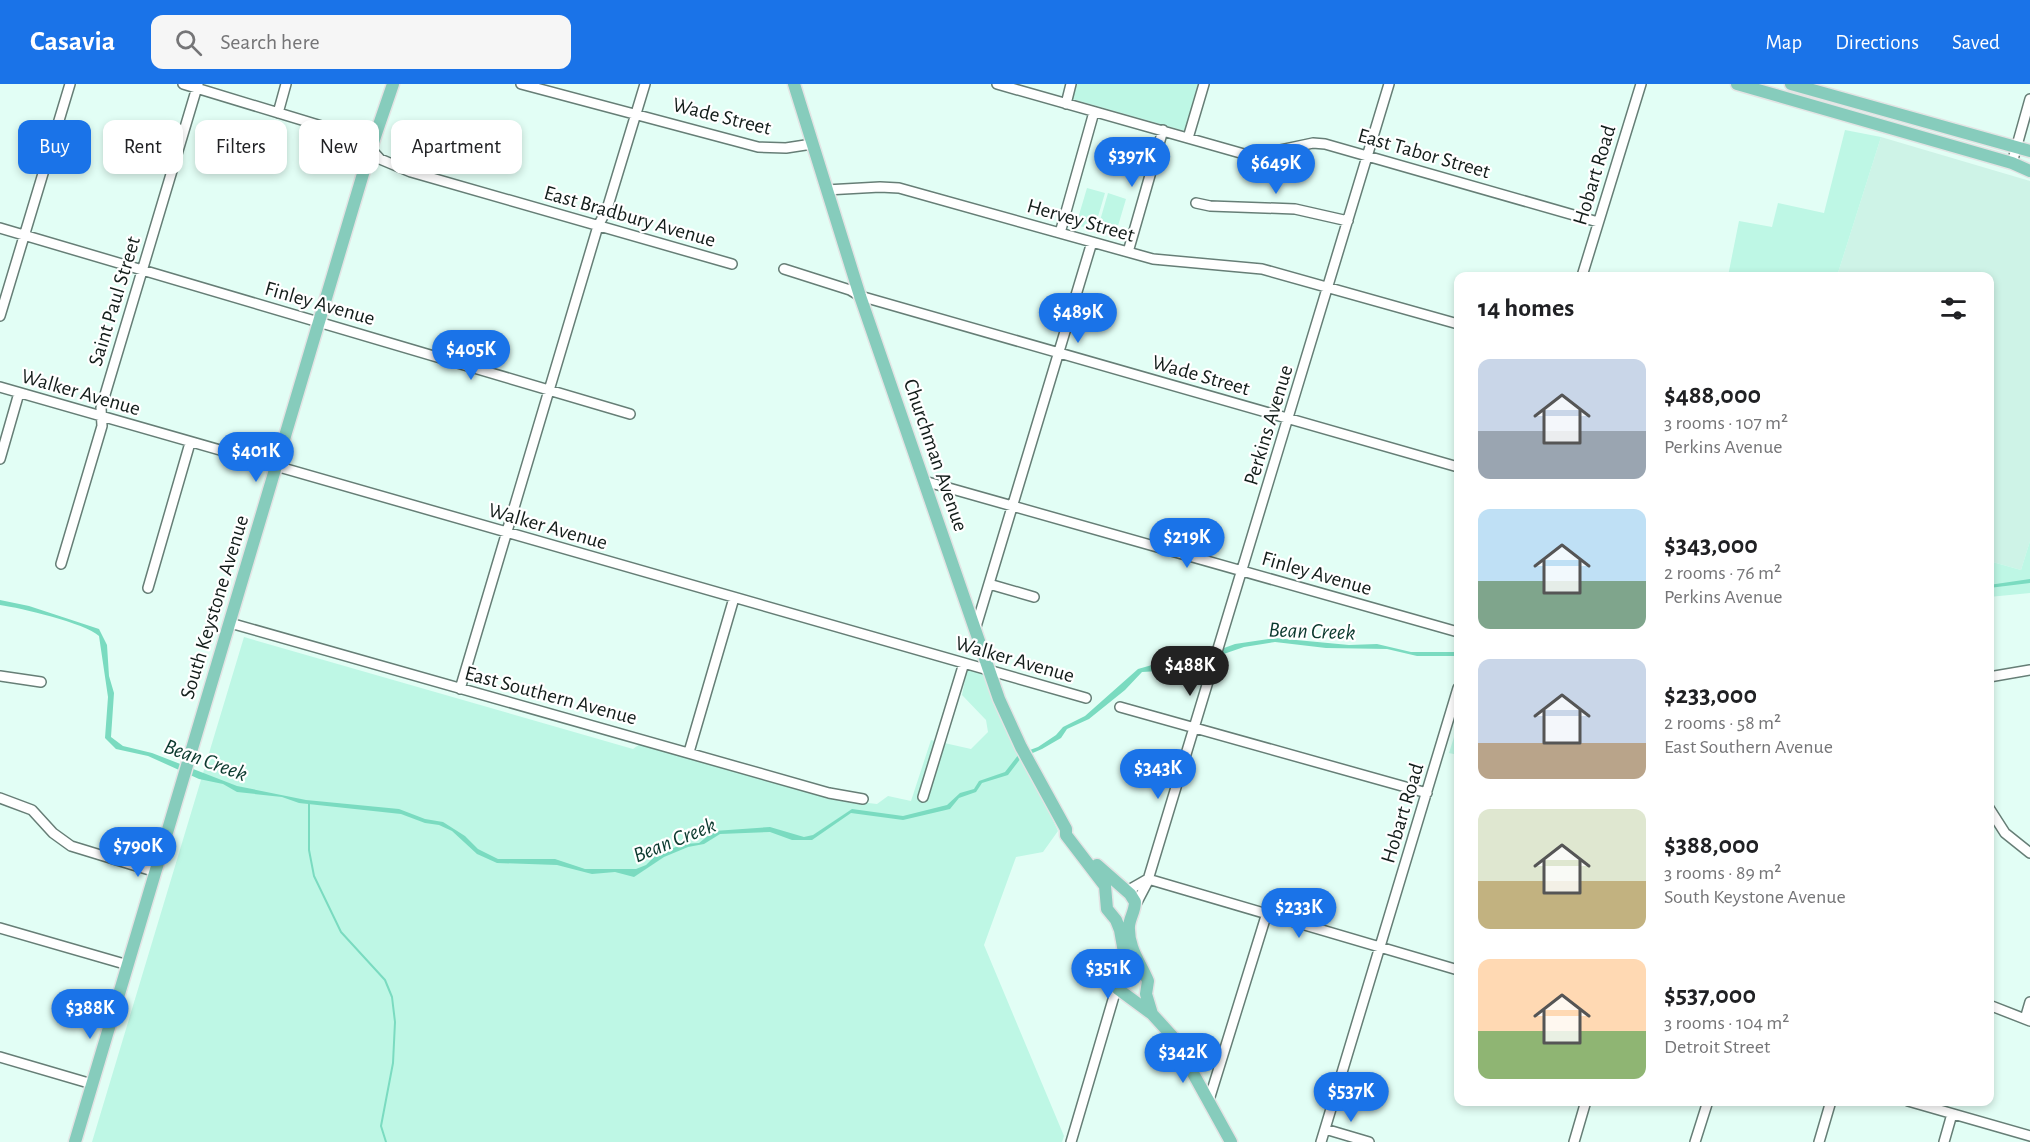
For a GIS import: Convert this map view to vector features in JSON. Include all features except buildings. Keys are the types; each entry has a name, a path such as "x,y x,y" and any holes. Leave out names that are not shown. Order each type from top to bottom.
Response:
{"main road":[{"name":"South Keystone Avenue","path":"379,125 393,84"},
{"name":"Churchman Avenue","path":"794,84 860,296 989,671 1021,747 1070,840 1105,886 1107,909 1116,920 1125,958 1117,986"},
{"path":"1737,84 2012,163 2030,171"},
{"path":"1791,84 2030,151"},
{"name":"South Keystone Avenue","path":"75,1142 364,174"},
{"name":"Churchman Avenue","path":"1066,829 1093,862 1133,897 1131,942 1138,964 1147,978 1152,1014"},
{"path":"1107,900 1114,892 1126,890"},
{"path":"1116,920 1133,911"},
{"path":"1117,986 1129,1000 1152,1014 1173,1037 1231,1142"},
{"path":"1129,1000 1139,997 1147,989"}],"street":[{"path":"0,316 70,84"},
{"name":"East Bradbury Avenue","path":"183,84 197,86 301,120"},
{"path":"278,113 286,84"},
{"name":"Wade Street","path":"521,84 758,147 786,148 812,144"},
{"path":"460,689 598,226 606,213 645,84"},
{"name":"East Tabor Street","path":"997,84 1251,156 1316,143 1368,155 1598,222"},
{"path":"1066,104 1071,84"},
{"path":"1188,138 1204,84"},
{"name":"Perkins Avenue","path":"1133,911 1148,879 1195,729 1389,84"},
{"name":"Hobart Road","path":"1582,272 1641,84"},
{"name":"Saint Paul Street","path":"61,564 102,426 101,408 197,86"},
{"path":"2012,163 2030,99"},
{"path":"1060,233 1094,112"},
{"path":"1128,252 1163,130"},
{"name":"East Bradbury Avenue","path":"379,158 411,172 732,264"},
{"name":"Hervey Street","path":"826,190 898,188 1169,262 1262,269 1454,323"},
{"path":"1196,203 1210,206 1295,209 1348,221"},
{"name":"Finley Avenue","path":"0,228 630,414"},
{"path":"975,630 1092,242"},
{"path":"784,269 850,290 860,296"},
{"name":"Wade Street","path":"860,296 1289,419"},
{"name":"Walker Avenue","path":"0,387 1086,698"},
{"path":"0,459 19,393"},
{"path":"1289,419 1454,466"},
{"path":"148,588 190,443"},
{"name":"Finley Avenue","path":"924,481 1454,631"},
{"path":"989,584 1034,597"},
{"path":"689,752 734,598"},
{"name":"East Southern Avenue","path":"230,623 829,793 863,799"},
{"path":"923,797 964,663"},
{"path":"1994,676 2030,670"},
{"path":"0,676 40,682"},
{"name":"Hobart Road","path":"1321,1142 1454,702"},
{"path":"1120,708 1427,793"},
{"path":"0,798 32,810 53,833 71,846 156,872"},
{"path":"1994,816 2005,833 2030,853"},
{"path":"1126,890 1148,879 1266,916 1454,969"},
{"path":"1209,1100 1266,916"},
{"path":"0,928 128,965"},
{"path":"1071,1142 1117,986"},
{"path":"1994,1007 2027,1020 2030,1002"},
{"path":"0,1057 92,1084"},
{"path":"1574,1142 1585,1106"},
{"path":"1695,1142 1706,1106"},
{"path":"1819,1142 1830,1106"},
{"path":"1925,1106 2030,1136"},
{"path":"1944,1142 1952,1114"},
{"path":"1325,1129 1369,1142"}],"shaded area":[{"path":"1077,84 1198,84 1185,131 1072,99"},
{"path":"1845,130 1881,137 1838,272 1729,272 1739,221 1772,227 1778,203 1824,213"},
{"path":"1881,137 2030,181 2030,541 2021,570 1994,562 1994,272 1838,272"},
{"path":"1087,188 1105,193 1094,230 1076,225"},
{"path":"1108,193 1126,199 1115,236 1097,231"},
{"path":"2030,541 2030,593 1994,597 1994,562 2021,570"},
{"path":"2030,579 2030,583 1994,587 1994,584"},
{"name":"Bean Creek","path":"0,600 29,606 99,629 107,645 109,676 114,693 111,737 123,746 152,753 237,786 306,800 399,809 425,819 443,822 465,836 478,849 498,859 555,859 585,869 636,869 646,865 657,854 684,844 699,843 714,831 770,827 804,837 813,835 852,809 903,816 947,805 960,793 974,789 979,781 1005,772 1019,754 1038,747 1056,735 1063,727 1085,716 1138,669 1152,665 1175,666 1235,644 1275,638 1349,645 1377,644 1411,652 1454,652 1454,656 1417,656 1387,649 1326,648 1275,642 1244,647 1177,670 1142,672 1125,690 1089,719 1067,729 1061,738 1042,749 1021,758 1008,775 982,783 976,792 959,798 950,809 903,820 851,813 812,840 792,840 770,832 720,834 704,844 688,847 664,857 634,877 615,872 592,874 557,865 497,863 477,854 452,831 439,825 425,823 401,814 299,803 282,797 237,792 223,784 199,779 148,756 116,749 105,738 108,697 99,636 67,621 0,605"},
{"path":"244,637 633,749 640,744 826,795 825,798 877,804 888,796 911,801 931,740 971,749 988,732 986,720 962,695 967,669 985,674 1058,831 1043,852 1016,857 984,945 1064,1136 1062,1142 92,1142"},
{"path":"1454,737 1454,754 1449,753"}],"waterway":[{"path":"309,802 309,850 314,876 341,932 385,980 392,997 395,1022 393,1063 381,1126 386,1142"}]}
